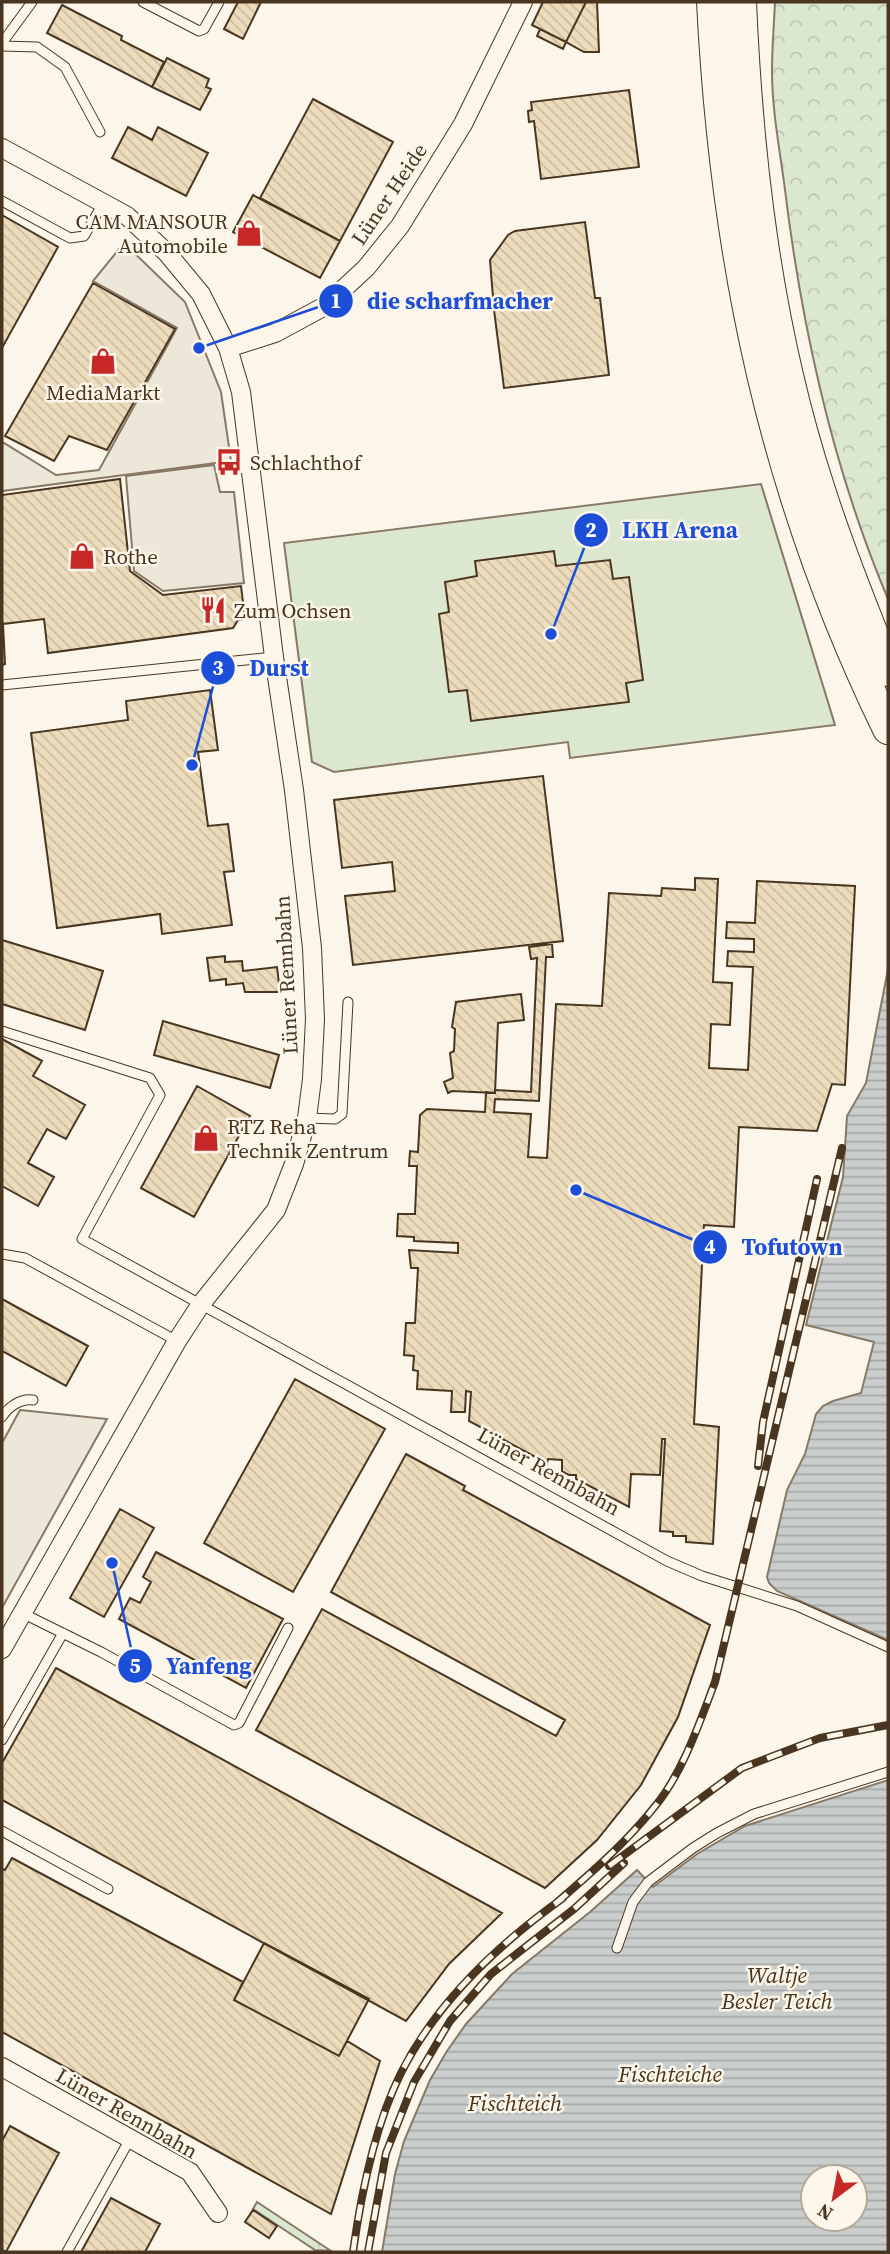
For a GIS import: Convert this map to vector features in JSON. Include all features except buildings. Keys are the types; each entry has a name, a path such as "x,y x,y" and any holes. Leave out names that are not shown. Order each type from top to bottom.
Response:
{"highway":[{"path":"712,2 725,167 741,282 758,365 793,492 832,603 888,729"},
{"path":"741,2 744,75 758,201 786,365 818,486 854,591 888,671"}],"street":[{"name":"Lüner Heide","path":"228,348 275,333 325,306 366,268 400,226 463,124 523,2"},
{"name":"Lüner Rennbahn","path":"2,148 127,216 167,253 201,294 228,348 241,392 274,656 294,790 312,948 316,1019 307,1118 294,1164 276,1210 201,1304 177,1341 2,1648"},
{"name":"Lüner Rennbahn","path":"2,2067 190,2172 218,2213"}],"lane":[{"path":"2,45 32,2"},
{"path":"143,2 199,31 204,29 219,2"},
{"path":"2,45 37,47 65,67 100,132"},
{"path":"2,201 70,238 84,236 104,202"},
{"path":"2,685 274,656"},
{"path":"307,1118 335,1119 342,1114 348,1002"},
{"path":"2,1031 150,1077 160,1095 82,1238 201,1304"},
{"path":"3,1254 25,1258 177,1341"},
{"name":"Lüner Rennbahn","path":"201,1304 667,1561 702,1577 797,1606 888,1647"},
{"path":"2,1417 7,1409 27,1399 33,1400"},
{"path":"22,1613 233,1725 239,1723 288,1628"},
{"path":"2,1740 63,1633"},
{"path":"617,1948 633,1902 648,1882 716,1833 754,1814 888,1772"},
{"path":"2,1831 108,1889"},
{"path":"67,2252 130,2139"}],"green space":[{"path":"775,2 888,2 888,599 868,549 835,446 810,342 791,235 773,99"},
{"path":"761,484 835,725 570,758 568,742 334,772 312,762 284,543"},
{"path":"257,2202 331,2251 315,2250 253,2209"}],"shaded area":[{"path":"124,243 185,302 221,392 231,461 2,491 4,443 56,475 99,470 177,328 93,281"},
{"path":"214,465 220,492 234,492 244,583 163,591 134,571 126,476"},
{"path":"20,1410 107,1419 2,1608 2,1443"}],"water":[{"path":"888,969 888,1640 777,1591 767,1577 787,1490 805,1454 816,1414 823,1406 833,1401 861,1393 874,1342 806,1325 843,1177 847,1116 866,1083"},
{"name":"Fischteiche","path":"888,1780 888,2252 382,2252 395,2174 404,2141 430,2080 466,2024 512,1974 590,1912 637,1870 653,1887 697,1854 745,1826"}],"railway":[{"path":"555,1904 621,1844 666,1792 683,1762 715,1682 842,1148"},
{"path":"758,1466 763,1422 817,1179"},
{"path":"609,1866 742,1768 820,1738 888,1725"},
{"path":"368,2252 386,2153 414,2082 450,2021 491,1974 574,1909 624,1863"},
{"path":"353,2252 376,2137 392,2093 416,2047 451,1998 472,1976 516,1935 563,1898"}],"place":[{"name":"CAM MANSOUR Automobile","path":"249,233"},
{"name":"die scharfmacher","path":"199,348"},
{"name":"MediaMarkt","path":"103,361"},
{"name":"Schlachthof","path":"229,462"},
{"name":"Rothe","path":"82,556"},
{"name":"Zum Ochsen","path":"213,610"},
{"name":"LKH Arena","path":"551,634"},
{"name":"Durst","path":"192,765"},
{"name":"RTZ Reha Technik Zentrum","path":"206,1138"},
{"name":"Tofutown","path":"576,1190"},
{"name":"Yanfeng","path":"112,1563"}],"water label":[{"name":"Waltje Besler Teich","path":"777,1988"},
{"name":"Fischteich","path":"515,2103"}]}
